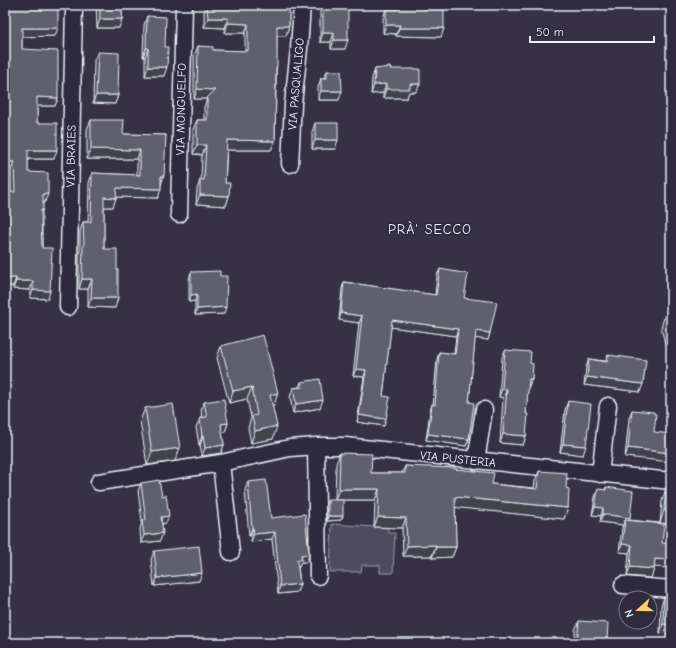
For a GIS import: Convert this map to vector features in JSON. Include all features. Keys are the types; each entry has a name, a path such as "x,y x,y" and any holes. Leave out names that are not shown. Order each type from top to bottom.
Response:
{"street":[{"name":"VIA BRAIES","path":"68,307 74,5"},
{"name":"VIA MONGUELFO","path":"179,214 184,5"},
{"name":"VIA PASQUALIGO","path":"290,164 292,104 299,49 302,5"},
{"path":"600,474 608,406"},
{"path":"476,461 484,410"},
{"path":"316,446 318,576"},
{"name":"VIA PUSTERIA","path":"99,482 221,464 290,448 316,446 345,446 671,481"},
{"path":"221,464 231,552"},
{"path":"623,585 671,589"}],"shaded area":[{"path":"332,524 388,528 388,533 395,533 393,573 380,573 380,565 362,565 361,572 330,572"}],"building":[{"path":"5,5 58,5 58,28 22,28 22,49 58,51 58,98 37,97 37,123 57,123 57,150 28,150 28,172 48,173 48,194 43,194 43,210 41,210 42,248 52,248 50,291 33,290 33,281 16,281 16,278 5,278 5,192 15,192 14,162 5,162"},
{"path":"100,5 122,5 122,19 100,19"},
{"path":"207,5 271,7 271,5 289,5 289,26 277,26 275,141 227,140 225,183 230,183 229,196 200,195 200,180 204,180 206,145 197,145 197,120 207,120 207,98 215,90 197,89 198,46 213,47 213,50 248,51 248,24 228,23 228,18 208,18"},
{"path":"323,5 348,5 348,40 334,40 334,33 323,33"},
{"path":"397,5 424,6 424,9 444,10 444,28 399,28 400,25 386,25 386,9 397,9"},
{"path":"147,16 166,17 165,47 168,47 167,67 148,67 148,48 146,48"},
{"path":"98,52 119,53 118,95 96,95"},
{"path":"390,67 390,69 420,69 420,84 410,84 410,89 386,89 386,84 374,85 375,69"},
{"path":"327,71 341,71 342,91 321,91 321,78 327,78"},
{"path":"91,120 124,120 123,134 166,135 164,176 161,176 161,189 117,188 116,198 104,197 104,249 117,249 118,298 91,298 92,279 82,279 84,245 83,222 91,222 92,173 140,175 140,150 91,149"},
{"path":"315,123 338,123 338,140 315,140"},
{"path":"440,269 468,274 464,298 497,302 490,333 476,331 469,402 474,403 469,439 428,434 432,404 435,405 439,352 455,354 458,329 392,320 383,396 390,397 386,419 359,415 366,370 356,369 362,316 341,313 344,282 436,295"},
{"path":"220,271 220,276 227,276 226,307 197,309 197,294 191,295 191,272"},
{"path":"671,313 671,331 669,332 665,315"},
{"path":"263,335 278,393 270,395 277,426 255,431 252,416 257,415 252,387 233,391 221,346"},
{"path":"505,350 531,352 530,363 533,364 532,379 529,379 526,436 503,434 507,389 502,389"},
{"path":"608,355 646,360 643,384 587,377 589,359 607,362"},
{"path":"320,379 323,400 296,404 293,388 302,387 301,382"},
{"path":"224,399 228,423 221,424 224,445 205,448 200,418 207,417 204,402"},
{"path":"568,401 591,404 586,446 563,444"},
{"path":"173,404 180,448 152,452 145,408"},
{"path":"632,410 654,412 654,414 656,414 654,432 671,434 671,453 628,448"},
{"path":"340,453 372,454 371,473 405,473 405,466 455,468 494,473 492,484 537,489 539,471 567,473 566,488 569,489 568,508 455,497 456,547 436,547 436,545 407,546 406,518 378,517 379,489 339,489"},
{"path":"159,480 162,496 166,495 169,516 161,517 163,533 144,535 142,521 146,520 141,483"},
{"path":"266,480 271,518 305,514 309,554 301,555 302,560 297,560 300,584 280,586 275,532 254,534 252,528 248,482"},
{"path":"606,487 633,491 630,518 603,514 603,508 595,507 598,489 606,490"},
{"path":"666,488 671,489 671,511 664,510"},
{"path":"328,500 343,500 343,516 328,516"},
{"path":"625,520 664,524 662,543 671,544 671,560 655,559 654,569 630,567 632,545 622,544"},
{"path":"199,546 202,573 157,578 154,551"},
{"path":"664,597 671,597 671,625 663,624"},
{"path":"579,621 608,623 607,643 577,643"}],"district":[{"name":"PRÀ' SECCO","path":"430,229"}]}
